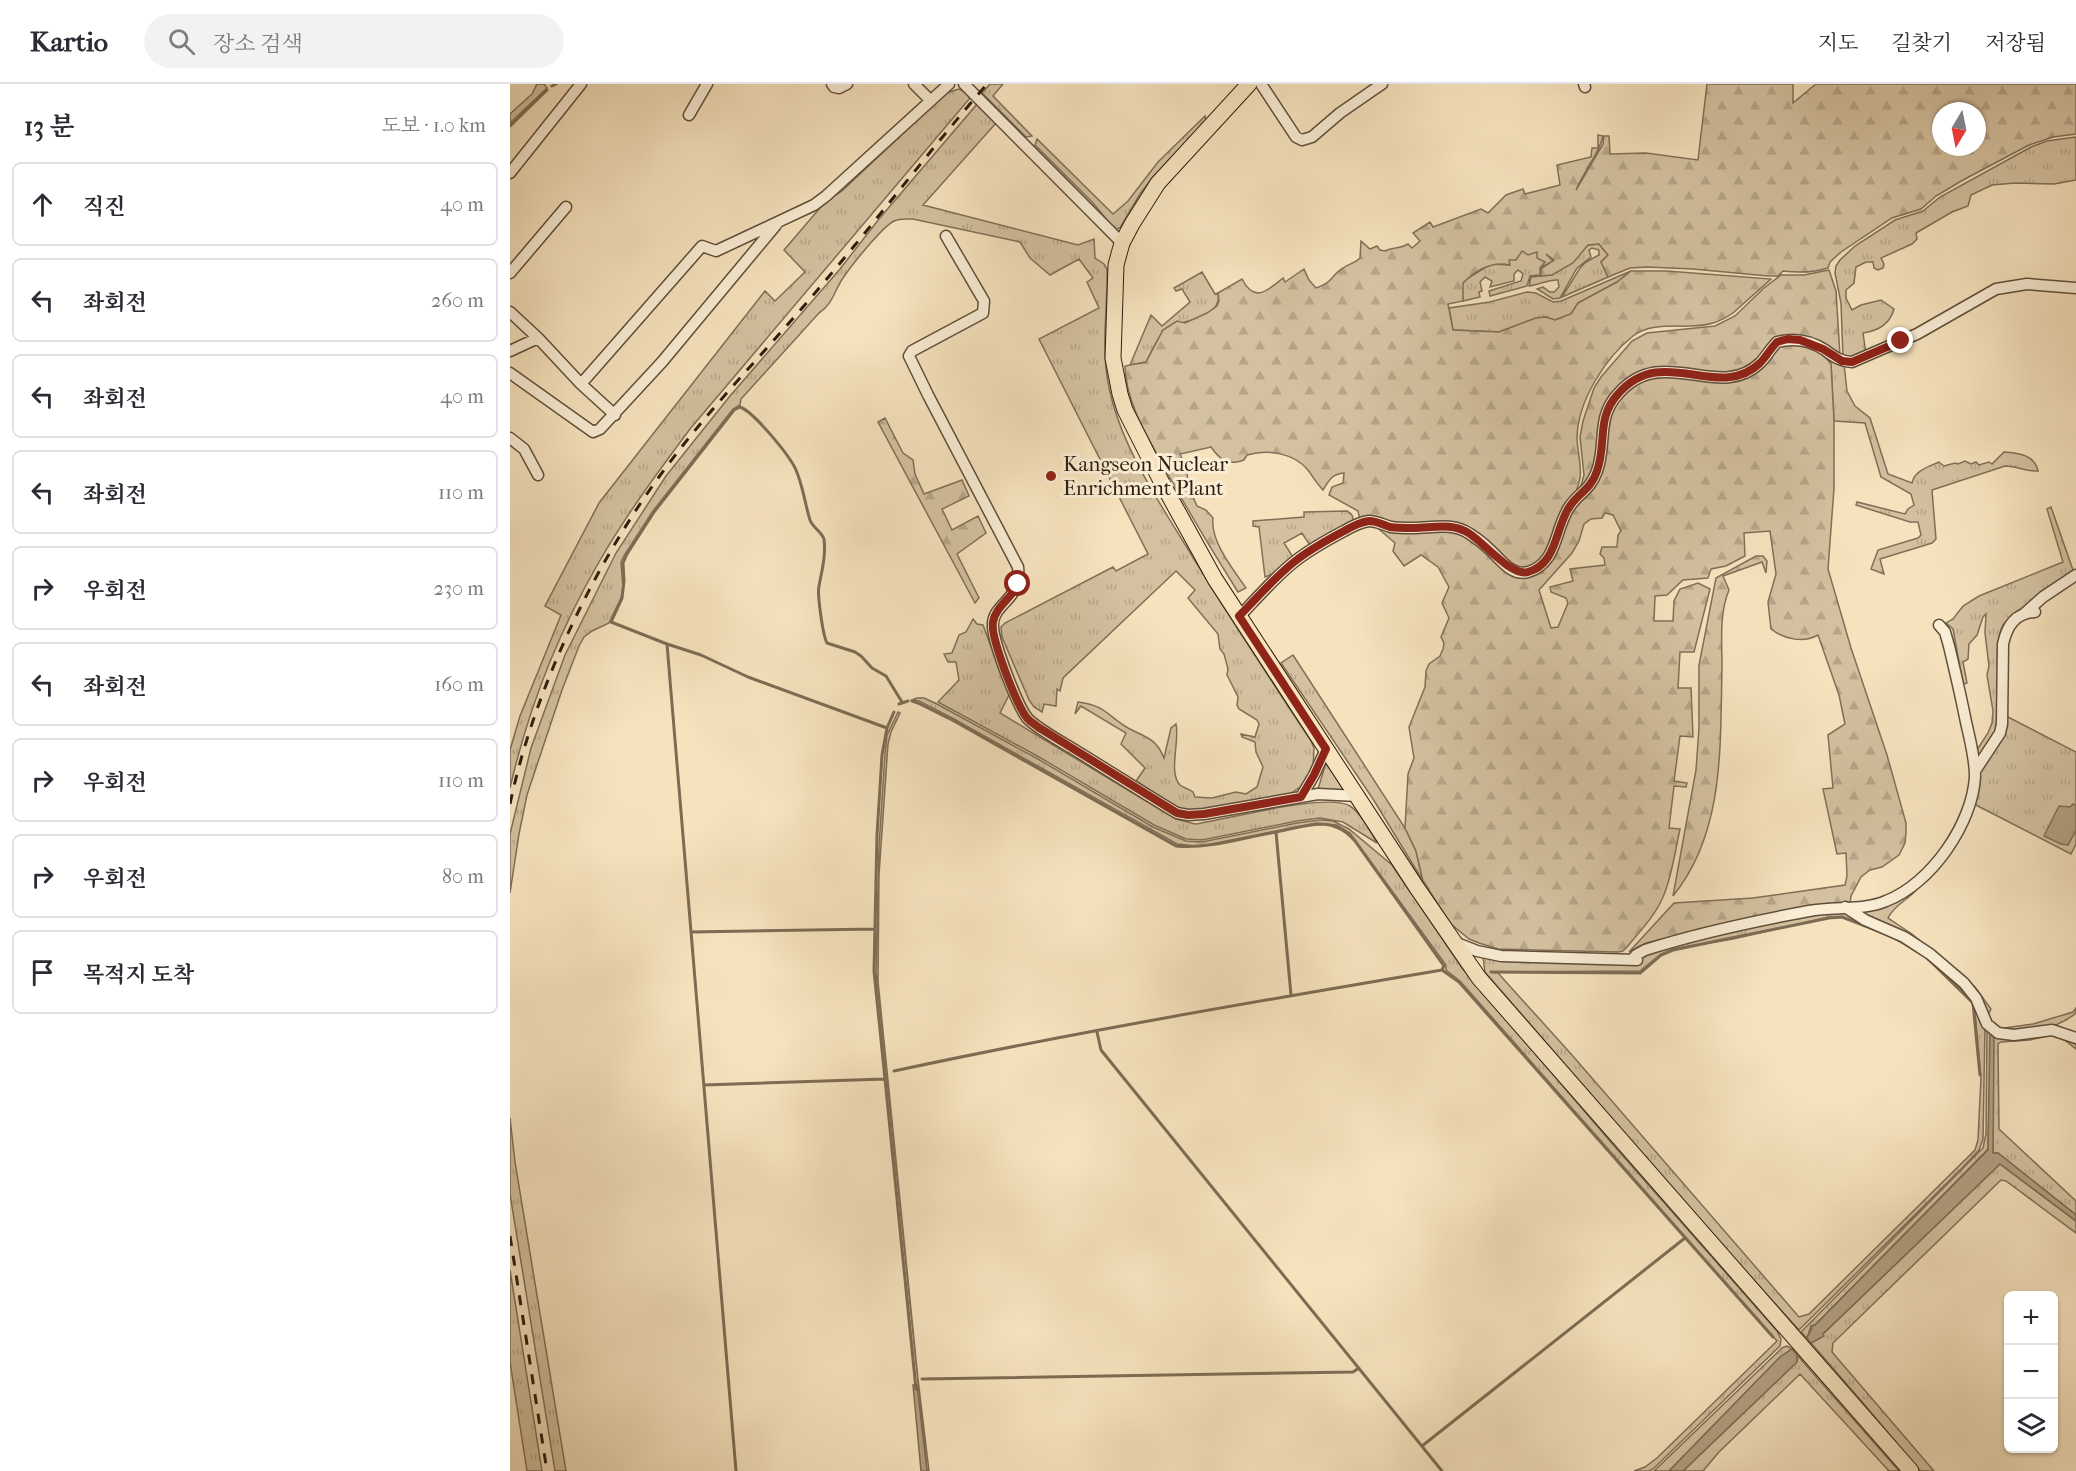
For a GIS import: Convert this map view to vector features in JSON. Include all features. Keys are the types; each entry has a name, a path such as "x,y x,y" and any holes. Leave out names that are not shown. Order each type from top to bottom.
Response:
{"main road":[{"path":"1249,84 1158,183 1122,243 1116,265 1113,358 1125,410 1187,531 1239,616 1479,978 1911,1471"}],"street":[{"path":"510,173 581,84"},
{"path":"689,115 707,84"},
{"path":"832,84 839,88 847,84"},
{"path":"914,84 930,100"},
{"path":"581,384 702,246 716,250 814,205 949,84"},
{"path":"964,84 1122,243"},
{"path":"1261,84 1296,137 1302,140 1312,138 1340,112 1382,84"},
{"path":"510,273 566,207"},
{"path":"510,373 593,432 600,429 662,362 780,220"},
{"path":"946,236 984,301 985,307 983,312 912,351 909,356 1018,567 1018,584 1015,592 998,611 992,624 995,640 1013,689 1027,718 1177,813 1204,814 1301,797 1336,794 1358,796"},
{"path":"1239,616 1294,562 1329,539 1357,524 1368,521 1390,527 1449,526 1461,529 1489,548 1515,571 1522,574 1537,569 1553,549 1571,504 1586,491 1597,471 1601,458 1604,417 1610,403 1640,375 1665,371 1723,378 1738,376 1761,363 1777,342 1788,339 1811,344 1842,361 1852,362 1917,334 1996,289 2026,284 2076,288"},
{"path":"510,312 615,415"},
{"path":"510,351 538,338"},
{"path":"510,438 524,449 538,475"},
{"path":"1975,771 2000,733 2002,724 2003,644 2006,631 2011,622 2030,613 2043,597 2076,575"},
{"path":"1454,942 1477,951 1501,956 1635,960 1636,954 1665,944 1808,911 1886,901 1907,889 1936,864 1960,827 1974,789 1975,771 1971,746 1949,646 1945,632 1939,625"},
{"path":"1301,797 1326,749"},
{"path":"1845,907 1865,920 1904,937 1929,954 1964,983 1976,998 1987,1024 1998,1033 2006,1035 2052,1030 2076,1038"}],"green space":[{"path":"537,84 544,84 547,88 510,123 510,114 532,94"},
{"path":"990,84 1003,84 993,96 1032,136 1026,137 982,93"},
{"path":"1707,84 1793,84 1793,103 1816,84 2076,84 2076,134 2053,137 2029,145 1936,196 1921,209 1892,218 1841,252 1830,262 1828,268 1806,272 1783,271 1778,276 1768,276 1647,267 1630,268 1608,277 1601,262 1608,255 1599,244 1588,245 1573,263 1552,275 1541,276 1541,269 1551,262 1540,268 1545,262 1537,258 1537,252 1528,255 1522,251 1516,260 1509,260 1510,265 1497,264 1473,274 1463,283 1463,301 1448,304 1453,330 1499,332 1536,318 1546,317 1555,320 1571,314 1578,303 1617,282 1631,271 1667,271 1771,279 1733,313 1721,320 1703,325 1661,327 1642,331 1633,336 1613,356 1595,381 1582,409 1577,437 1580,478 1570,508 1546,554 1537,563 1521,571 1470,530 1360,520 1358,511 1329,495 1332,487 1343,483 1344,473 1331,478 1323,490 1302,464 1288,456 1263,452 1247,455 1244,460 1238,462 1229,462 1221,458 1211,447 1180,454 1187,472 1188,486 1197,506 1206,510 1213,518 1215,536 1219,545 1246,588 1238,592 1145,432 1129,394 1125,366 1146,362 1163,330 1177,321 1185,323 1207,313 1217,306 1218,293 1242,279 1252,291 1262,292 1283,278 1285,282 1304,269 1316,288 1322,286 1339,271 1360,258 1361,241 1370,249 1377,246 1380,250 1385,251 1408,244 1412,248 1420,241 1413,233 1430,222 1433,227 1481,209 1488,213 1506,195 1523,189 1525,194 1560,185 1557,165 1591,157 1592,148 1598,148 1598,135 1603,136 1601,143 1576,190 1603,144 1604,136 1609,136 1610,154 1646,153 1698,160"},
{"path":"959,89 966,92 970,98 690,429 620,527 584,588 558,643 526,729 510,788 510,750 520,716 561,615 545,606 599,503 765,291 775,301 805,272 784,250 825,202 842,191 946,93"},
{"path":"978,103 996,123 923,205 1078,245 1094,239 1095,258 1107,269 1106,368 1120,425 1139,467 1162,507 1311,741 1314,748 1313,770 1303,785 1290,794 1199,811 1179,809 1136,781 1145,768 1121,744 1126,733 1081,706 1075,714 1078,702 1095,706 1154,742 1164,758 1171,728 1176,724 1175,773 1180,785 1193,792 1195,797 1212,798 1236,792 1246,794 1257,787 1263,767 1256,752 1255,742 1242,737 1241,734 1255,737 1259,724 1257,720 1239,709 1238,697 1227,675 1228,669 1224,654 1220,649 1218,634 1188,598 1195,590 1176,571 1063,678 1060,691 1057,689 1056,706 1044,704 1042,712 1034,707 1002,637 1001,627 1113,567 1116,571 1148,554 1039,339 1099,308 1087,282 1093,278 1079,259 1050,275 1030,258 1020,242 913,219 901,219 889,225 859,256 827,306 741,399 740,405 733,409 653,511 625,554 621,562 623,588 621,598 609,623 584,637 562,690 527,795 510,893 510,834 531,748 565,655 616,553 666,476 730,396 840,269 879,219"},
{"path":"1205,116 1206,121 1152,178 1120,228 1116,229 1035,145 1037,139 1113,214 1128,201 1158,162"},
{"path":"2076,137 2076,180 2054,184 1992,185 1971,195 1968,206 1952,212 1916,233 1917,239 1912,244 1881,258 1883,268 1878,270 1874,268 1873,262 1866,262 1856,267 1854,283 1846,290 1846,298 1852,310 1881,300 1894,309 1882,326 1863,333 1866,354 1843,358 1841,303 1835,273 1840,260 1855,246 1895,220 1923,211 1940,197 2031,147 2047,141"},
{"path":"1599,244 1608,255 1601,262 1608,277 1562,297 1580,268 1599,255 1599,250 1592,248 1589,250 1591,257 1577,268 1560,298 1553,299 1537,289 1543,287 1554,292 1559,287 1558,280 1529,286 1531,277 1552,275 1588,245"},
{"path":"1522,251 1537,252 1546,262 1540,268 1540,275 1530,276 1527,286 1490,296 1489,291 1521,281 1523,274 1518,270 1514,274 1514,281 1490,287 1492,281 1485,277 1480,282 1482,291 1479,292 1480,297 1463,301 1462,286 1465,280 1491,264 1509,265 1509,260"},
{"path":"1829,270 1836,291 1840,356 1797,335 1779,336 1758,359 1732,375 1654,368 1635,375 1619,389 1596,469 1579,493 1584,475 1580,437 1594,388 1632,341 1647,333 1715,326 1735,316 1781,275 1804,275"},
{"path":"1631,271 1617,282 1578,303 1571,314 1555,320 1546,317 1536,318 1499,332 1453,330 1449,308 1490,302 1527,292 1536,293 1553,302 1561,301"},
{"path":"1202,272 1215,294 1218,293 1218,302 1214,309 1199,318 1165,330 1146,362 1130,365 1151,315 1162,326 1190,302 1182,289 1176,291 1174,288"},
{"path":"1789,341 1812,349 1831,364 1834,488 1828,569 1906,823 1905,843 1899,855 1882,867 1870,870 1861,877 1851,896 1850,903 1805,907 1646,943 1629,952 1674,903 1753,898 1845,885 1846,853 1837,854 1823,789 1833,788 1828,735 1845,724 1839,695 1818,635 1801,640 1782,636 1771,629 1768,602 1776,574 1770,531 1744,533 1745,556 1726,566 1711,569 1708,578 1683,580 1667,595 1655,596 1654,621 1673,621 1674,601 1680,589 1698,583 1710,589 1694,652 1680,652 1678,688 1691,688 1693,737 1680,736 1674,781 1687,783 1686,787 1674,786 1669,828 1680,829 1666,889 1652,917 1627,947 1618,952 1498,949 1469,939 1451,924 1423,881 1416,851 1405,828 1408,774 1414,758 1409,727 1425,687 1429,664 1440,656 1443,649 1444,643 1441,637 1449,618 1442,603 1449,587 1438,567 1421,555 1404,566 1393,551 1395,543 1374,525 1453,530 1474,541 1496,563 1534,575 1567,514 1588,492 1611,413 1621,397 1633,386 1656,373 1731,381 1741,379 1754,372 1775,346","holes":["1605,513 1613,515 1621,531 1618,535 1617,547 1602,547 1600,554 1604,558 1605,565 1570,569 1573,581 1550,587 1551,592 1566,598 1568,603 1558,627 1551,628 1539,590 1572,553 1579,541 1584,524 1591,519 1602,518"]},
{"path":"1827,358 1844,364 1847,391 1855,406 1870,418 1888,474 1912,483 1919,472 1939,462 1944,466 1965,461 1971,464 1976,462 1979,465 1989,462 1992,464 2004,452 2021,454 2030,458 2034,461 2038,471 2005,466 1932,490 1936,539 1932,543 1880,559 1884,574 1871,569 1878,550 1918,538 1921,535 1918,522 1910,522 1856,505 1857,502 1905,514 1914,505 1911,494 1881,477 1865,423 1834,421 1831,364"},
{"path":"885,418 903,453 913,460 915,474 924,494 962,480 969,496 942,509 952,530 978,516 986,533 957,554 979,598 975,603 878,422"},
{"path":"2051,507 2074,573 2025,605 2003,625 1998,644 1998,722 1991,740 1977,761 1975,753 1988,733 1993,711 1987,675 1989,666 1985,633 1986,614 1977,635 1969,644 1968,659 1963,662 1967,683 1963,684 1953,629 1946,623 1953,619 1963,606 1979,596 2063,562 2047,509"},
{"path":"1347,511 1352,516 1352,523 1311,547 1302,533 1284,543 1293,557 1275,573 1265,577 1259,527 1253,526 1253,521 1304,517 1304,512"},
{"path":"1756,556 1763,556 1767,561 1766,573 1762,562 1723,576 1729,590 1722,628 1721,727 1716,787 1711,816 1702,844 1690,871 1673,896 1696,770 1699,665 1716,578"},
{"path":"973,619 977,624 983,625 1009,695 1000,713 1176,819 1195,824 1299,804 1338,803 1350,806 1358,813 1377,843 1343,822 1320,818 1202,840 1186,839 1154,825 1039,757 938,702 959,680 956,662 948,662 944,654 952,653 959,635 966,632"},
{"path":"1293,655 1405,828 1416,851 1423,881 1373,799 1281,663"},
{"path":"924,698 937,704 1038,759 1153,827 1186,841 1202,842 1320,820 1333,821 1349,829 1392,865 1462,968 1777,1331 1781,1339 1780,1346 1653,1469 1634,1471 1645,1467 1657,1458 1777,1341 1460,981 1446,970 1446,965 1350,833 1337,825 1316,823 1211,844 1194,846 1177,844 954,719 919,701 912,700"},
{"path":"898,712 900,713 888,744 879,875 878,981 929,1471 927,1471 876,972 879,846 885,754 887,735"},
{"path":"2006,716 2076,752 2076,806 2073,804 2068,845 2076,830 2076,844 2071,854 1972,803 1979,776"},
{"path":"1326,763 1344,790 1318,789"},
{"path":"1913,886 1917,889 1894,909 1888,918 1912,934 1975,987 1991,1009 1987,1017 1967,984 1856,908"},
{"path":"1843,910 1919,948 1966,987 1977,1002 1985,1025 1983,1139 1979,1150 1963,1167 1799,1330 1704,1225 1485,972 1483,957 1496,960 1639,962 1640,956 1651,950 1681,940 1822,911","holes":["1829,917 1842,917 1891,935 1924,953 1974,1002 1981,1077 1978,1140 1975,1150 1809,1314 1799,1317 1572,1055 1498,973 1491,972 1640,971 1660,955 1673,949 1733,939"]},
{"path":"2076,1008 2076,1013 2067,1020 2048,1027 2028,1030 1997,1029 2033,1024 2073,1012"},
{"path":"1987,1031 1990,1031 1991,1038 1988,1149 1815,1325 1811,1326 1807,1338 1801,1332 1983,1148 1986,1134"},
{"path":"2042,1031 2076,1041 2076,1049 2062,1038 2052,1035 1998,1044 1999,1129 2076,1201 2076,1215 1998,1153 1993,1153 1993,1033"},
{"path":"510,1118 515,1162 566,1471 555,1471 510,1194"},
{"path":"2000,1164 2076,1221 2076,1233 2006,1181 2001,1180 1833,1343 1832,1352 1934,1471 1920,1471 1811,1343 1823,1336"},
{"path":"510,1270 542,1471 527,1471 510,1362"},
{"path":"1787,1346 1792,1349 1780,1357 1669,1471 1654,1471 1782,1348"},
{"path":"1797,1355 1899,1471 1889,1471 1800,1374 1719,1452 1703,1471 1683,1471 1797,1362"}],"shaded area":[{"path":"2073,804 2076,806 2076,830 2068,845 2044,836 2059,806 2070,807"},
{"path":"1990,1031 1993,1033 1994,1041 1993,1153 1998,1153 2076,1215 2076,1221 2000,1164 1823,1334 1824,1336 1811,1343 1807,1338 1811,1326 1815,1325 1988,1150"},
{"path":"1792,1349 1797,1355 1797,1362 1683,1471 1669,1471 1780,1357"},
{"path":"913,1385 917,1385 927,1471 921,1471"}],"waterway":[{"path":"552,86 556,84"},
{"path":"510,126 547,90"},
{"path":"736,1471 667,644 611,622 622,598 623,563 627,554 654,512 734,410 740,407 754,417 787,455 798,476 810,520 824,539 819,590 822,624 827,643 861,656 872,668 886,676 902,702"},
{"path":"667,644 701,655 748,677 887,728 882,755 877,835 874,971 885,1079"},
{"path":"899,704 908,701"},
{"path":"912,701 954,721 1176,846 1214,844 1276,832 1291,995"},
{"path":"887,728 894,712"},
{"path":"1276,832 1318,824 1337,827 1346,833 1355,841 1444,966 1442,970"},
{"path":"1491,972 1640,973 1661,955 1673,950 1829,918 1842,917 1881,932"},
{"path":"691,932 875,929"},
{"path":"1895,938 1918,952"},
{"path":"1926,957 1973,1003 1980,1075"},
{"path":"894,1071 1099,1030 1442,970 1459,982 1773,1337"},
{"path":"1097,1032 1101,1050 1442,1471"},
{"path":"704,1085 885,1079 916,1389"},
{"path":"1422,1446 1685,1238"},
{"path":"922,1379 1353,1372 1359,1368"}],"railway":[{"path":"510,804 535,716 571,627 592,584 641,503 704,420 820,287 987,84"},
{"path":"510,1236 547,1471"}],"place":[{"name":"Kangseon Nuclear Enrichment Plant","path":"1051,476"}],"route":[{"path":"1018,584 1015,592 994,618 993,632 1013,689 1027,718 1038,727 1177,813 1204,814 1301,797 1321,763 1326,749 1239,616 1294,562 1329,539 1357,524 1368,521 1379,522 1390,527 1449,526 1461,529 1489,548 1515,571 1522,574 1530,572 1537,569 1548,557 1571,504 1586,491 1593,480 1601,458 1604,417 1610,403 1618,393 1640,375 1665,371 1723,378 1738,376 1761,363 1777,342 1788,339 1800,340 1823,349 1842,361 1852,362 1901,341"}]}
